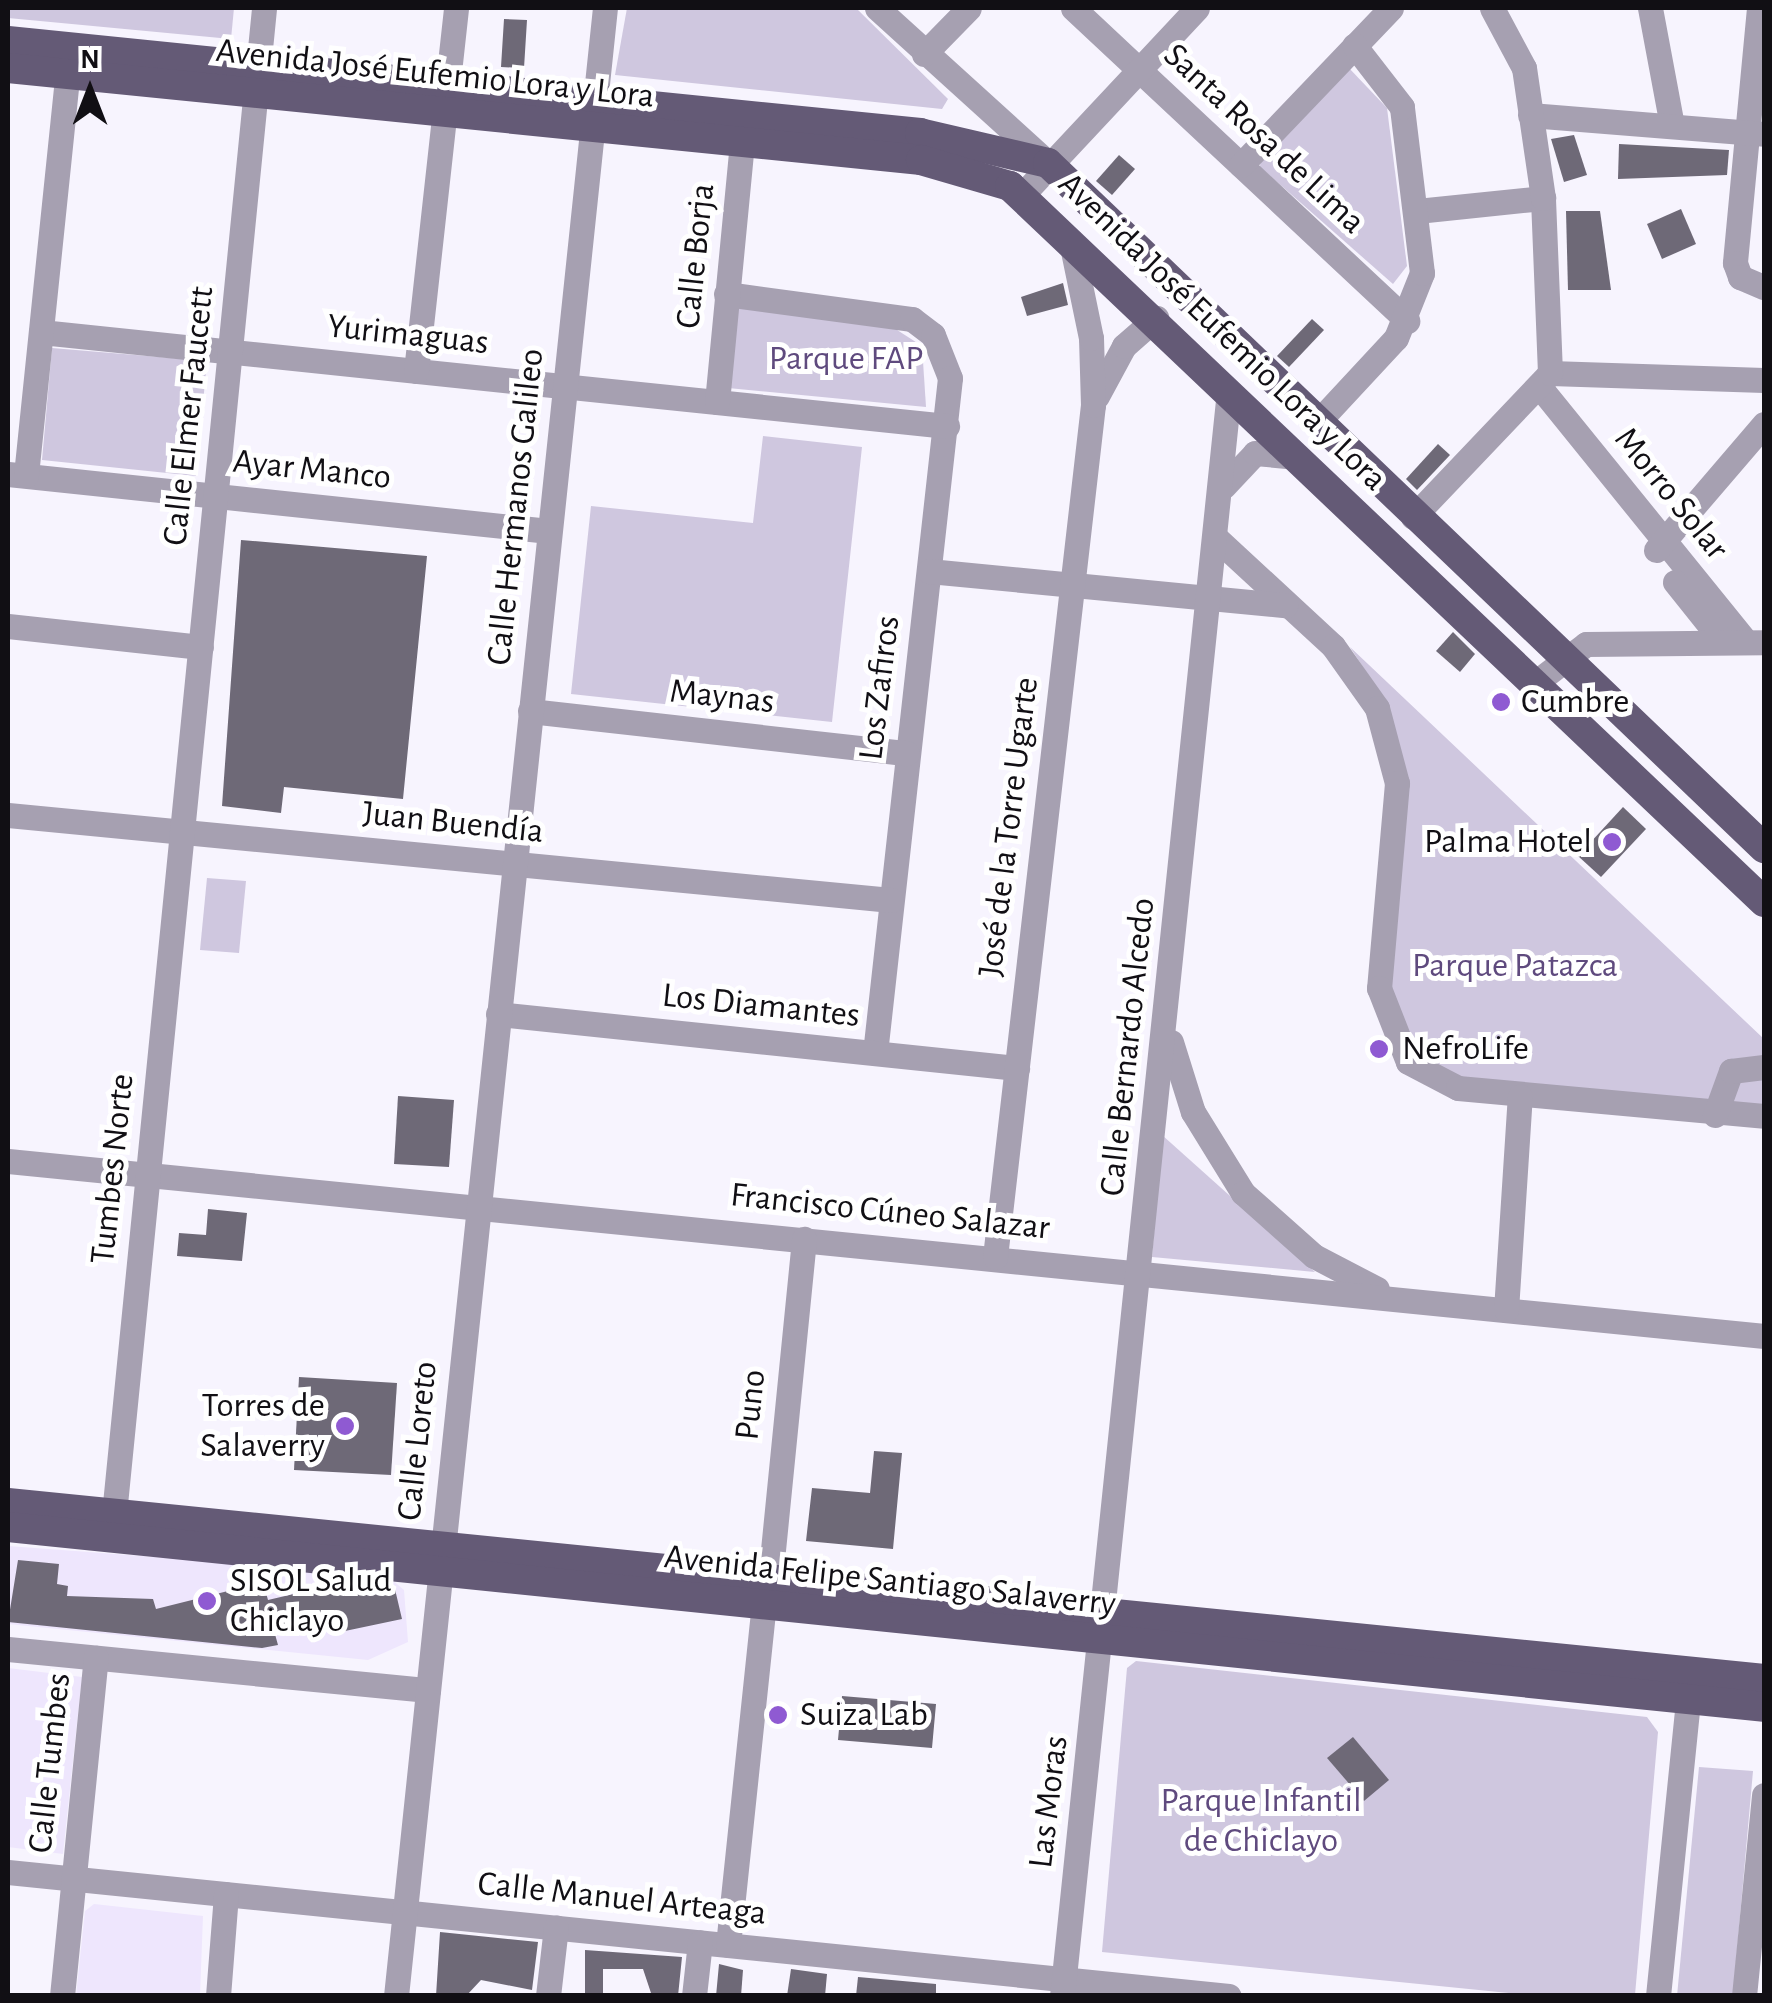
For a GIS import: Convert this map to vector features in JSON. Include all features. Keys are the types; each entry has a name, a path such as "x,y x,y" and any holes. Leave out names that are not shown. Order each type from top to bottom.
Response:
{"main road":[{"name":"Avenida José Eufemio Lora y Lora","path":"8,42 68,63"},
{"name":"Avenida José Eufemio Lora y Lora","path":"8,68 68,63 744,130 950,137 1048,164 1413,517 1764,848"},
{"name":"Avenida José Eufemio Lora y Lora","path":"744,130 935,163 1024,193 1764,902"},
{"name":"Avenida Felipe Santiago Salaverry","path":"8,1503 441,1559"},
{"name":"Avenida Felipe Santiago Salaverry","path":"8,1528 441,1559 1104,1629 1764,1707"},
{"name":"Avenida Felipe Santiago Salaverry","path":"1104,1629 1764,1679"}],"street":[{"name":"Calle Elmer Faucett","path":"182,832 264,8"},
{"path":"416,371 456,8"},
{"name":"Calle Hermanos Galileo","path":"498,1014 605,8"},
{"path":"877,8 1048,164"},
{"path":"924,54 970,8"},
{"name":"Santa Rosa de Lima","path":"1073,8 1408,321"},
{"path":"1024,193 1197,8"},
{"path":"1241,165 1391,8"},
{"path":"1492,8 1519,52 1543,198 1541,389"},
{"path":"1650,8 1672,126"},
{"path":"1759,8 1756,134 1740,277 1764,287"},
{"path":"1316,424 1408,321 1422,273 1418,210 1402,107 1354,45"},
{"path":"17,474 40,332 68,63"},
{"path":"1530,116 1756,134"},
{"name":"Calle Borja","path":"717,402 744,130"},
{"path":"1418,210 1543,198"},
{"name":"José de la Torre Ugarte","path":"995,1257 1093,405 1089,322 1069,236"},
{"name":"Los Zafiros","path":"726,294 886,310 933,335 950,378 874,1054"},
{"name":"José de la Torre Ugarte","path":"1093,405 1124,346 1156,318"},
{"name":"Yurimaguas","path":"40,332 947,426"},
{"path":"1413,517 1541,389 1764,380"},
{"name":"Morro Solar","path":"1541,389 1658,547 1744,642"},
{"name":"Calle Bernardo Alcedo","path":"1104,1629 1206,600 1224,486 1229,392"},
{"path":"1658,547 1764,424"},
{"path":"1224,486 1255,454 1299,458"},
{"name":"Ayar Manco","path":"17,474 549,531"},
{"path":"1216,538 1361,682 1390,744 1398,834 1379,988 1396,1046 1431,1078 1520,1096 1715,1115 1764,1116"},
{"path":"929,571 1284,605"},
{"path":"8,626 201,647"},
{"path":"1535,682 1561,655 1597,643 1744,642"},
{"name":"Maynas","path":"530,711 907,753"},
{"name":"Juan Buendía","path":"8,815 891,900"},
{"name":"Tumbes Norte","path":"114,1514 182,832"},
{"name":"Los Diamantes","path":"498,1014 1016,1068"},
{"name":"Calle Loreto","path":"396,1996 498,1014"},
{"path":"1166,1021 1192,1112 1243,1193 1314,1256 1400,1299"},
{"path":"1715,1115 1731,1071 1764,1067"},
{"path":"1506,1310 1520,1096"},
{"name":"Francisco Cúneo Salazar","path":"8,1161 1764,1336"},
{"name":"Puno","path":"728,1945 804,1238"},
{"name":"Las Moras","path":"1063,1987 1104,1629"},
{"path":"8,1649 428,1690"},
{"name":"Calle Tumbes","path":"62,1996 96,1658"},
{"path":"1658,1996 1688,1700"},
{"path":"1744,1996 1764,1795"},
{"name":"Calle Manuel Arteaga","path":"8,1872 728,1945 1063,1987 1229,1996"},
{"path":"218,1996 226,1894"},
{"path":"548,1996 556,1928"},
{"path":"694,1996 700,1942"}],"shaded area":[{"name":"SISOL Salud Chiclayo","path":"8,1546 385,1574 404,1590 408,1642 368,1660 8,1624"},
{"path":"8,1668 82,1677 63,1854 8,1847"},
{"path":"94,1904 203,1916 200,1995 76,1995 85,1911"}],"green space":[{"path":"8,8 234,8 231,39 8,18"},
{"path":"627,8 856,8 948,99 942,109 615,75"},
{"path":"1348,67 1387,108 1407,266 1393,284 1260,167 1261,153"},
{"name":"Parque FAP","path":"735,307 894,328 922,346 926,407 728,388"},
{"path":"52,348 207,361 196,476 42,460"},
{"path":"763,436 862,447 832,722 571,694 591,506 753,523"},
{"name":"Parque Patazca","path":"1350,647 1764,1039 1764,1125 1470,1083 1417,1056 1389,1000 1399,886 1372,681"},
{"path":"207,878 246,881 239,953 200,950"},
{"path":"1162,1135 1315,1272 1152,1257"},
{"name":"Parque Infantil de Chiclayo","path":"1136,1661 1647,1717 1658,1732 1635,1995 1528,1995 1102,1952 1127,1668"},
{"path":"1699,1767 1753,1771 1733,1995 1677,1996"}],"building":[{"path":"504,19 527,20 524,68 501,67"},
{"path":"1574,135 1587,175 1564,182 1551,139"},
{"path":"1619,144 1729,150 1727,175 1618,179"},
{"path":"1119,155 1135,169 1112,195 1096,181"},
{"path":"1681,209 1696,244 1662,259 1647,224"},
{"path":"1566,211 1600,211 1611,290 1568,290"},
{"path":"1063,283 1068,305 1027,316 1021,297"},
{"path":"1312,319 1324,330 1289,367 1277,356"},
{"path":"1438,444 1450,455 1417,490 1406,479"},
{"path":"241,540 427,556 403,799 284,787 281,813 222,806"},
{"path":"1453,632 1475,654 1460,672 1436,651"},
{"name":"Palma Hotel","path":"1623,807 1646,829 1601,877 1578,856"},
{"path":"398,1096 454,1100 449,1167 394,1164"},
{"path":"208,1209 247,1213 242,1261 177,1256 179,1233 206,1235"},
{"name":"Torres de Salaverry","path":"299,1377 397,1383 391,1475 294,1470"},
{"path":"874,1451 902,1453 893,1549 806,1541 812,1488 870,1493"},
{"path":"18,1560 59,1564 57,1584 68,1586 67,1596 153,1599 156,1609 228,1591 265,1589 268,1600 349,1581 394,1585 402,1619 345,1631 340,1611 273,1627 278,1645 262,1648 8,1622"},
{"path":"842,1696 936,1704 932,1748 838,1740"},
{"path":"1353,1737 1389,1780 1364,1801 1327,1758"},
{"path":"440,1932 538,1942 532,1990 481,1980 466,1996 436,1996"},
{"path":"585,1950 682,1957 678,1996 652,1996 643,1969 603,1969 603,1996 585,1996"},
{"path":"719,1964 743,1970 741,1996 716,1996"},
{"path":"791,1969 827,1974 825,1996 787,1996"},
{"path":"858,1977 936,1984 936,1996 856,1996"}],"place":[{"name":"Cumbre","path":"1501,702"},
{"name":"Palma Hotel","path":"1612,842"},
{"name":"NefroLife","path":"1379,1049"},
{"name":"Torres de Salaverry","path":"345,1426"},
{"name":"SISOL Salud Chiclayo","path":"207,1601"},
{"name":"Suiza Lab","path":"778,1715"}]}
